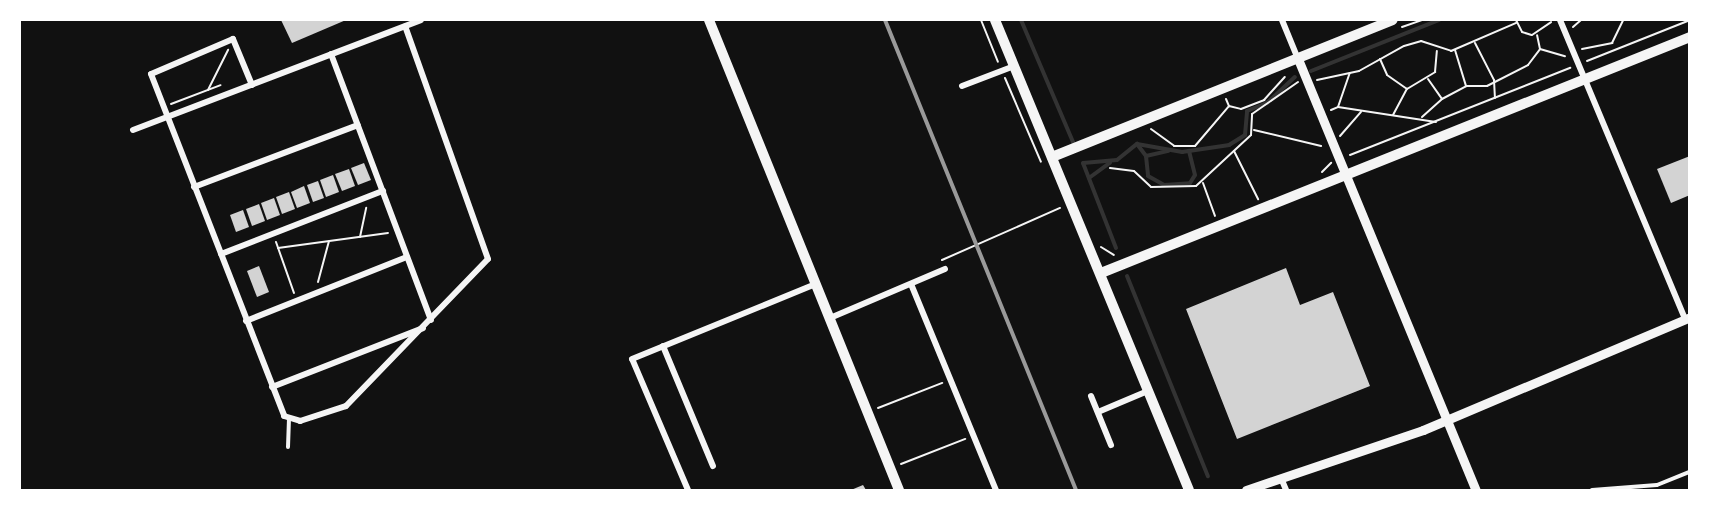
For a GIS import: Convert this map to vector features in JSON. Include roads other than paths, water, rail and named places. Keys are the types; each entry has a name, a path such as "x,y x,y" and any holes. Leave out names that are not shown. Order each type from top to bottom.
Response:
{"main road":[{"path":"709,20 899,490"},
{"path":"995,20 1189,490"},
{"path":"1052,157 1393,20"},
{"path":"1101,273 1689,37"}],"street":[{"path":"133,130 422,20"},
{"path":"1282,20 1476,490"},
{"path":"1246,490 1447,419 1687,318 1560,20"},
{"path":"252,85 233,39 157,67 151,74 166,118 272,387 289,418 314,418 346,406 425,327 488,259 489,250 405,26"},
{"path":"331,54 431,320"},
{"path":"962,86 1015,66"},
{"path":"194,187 358,125"},
{"path":"221,254 383,191"},
{"path":"246,321 407,257"},
{"path":"830,318 945,270"},
{"path":"688,490 632,359 816,284"},
{"path":"911,284 996,490"},
{"path":"272,387 425,327"},
{"path":"663,346 713,466"},
{"path":"1098,412 1148,391"},
{"path":"1091,396 1111,445"},
{"path":"1281,478 1286,490"}],"lane":[{"path":"288,447 289,418"},
{"path":"1592,490 1657,485 1689,472"}],"waterway":[{"path":"1021,20 1074,144"},
{"path":"1311,71 1439,20"},
{"path":"1116,248 1083,163 1117,160 1137,144 1182,152 1229,145 1245,135 1247,111 1267,103 1295,77"},
{"path":"1137,144 1146,156 1148,176 1164,185 1190,183 1195,175 1189,151"},
{"path":"1146,156 1168,151"},
{"path":"1089,178 1110,163"},
{"path":"1127,276 1208,476"}],"railway":[{"path":"885,20 1076,490"}]}
